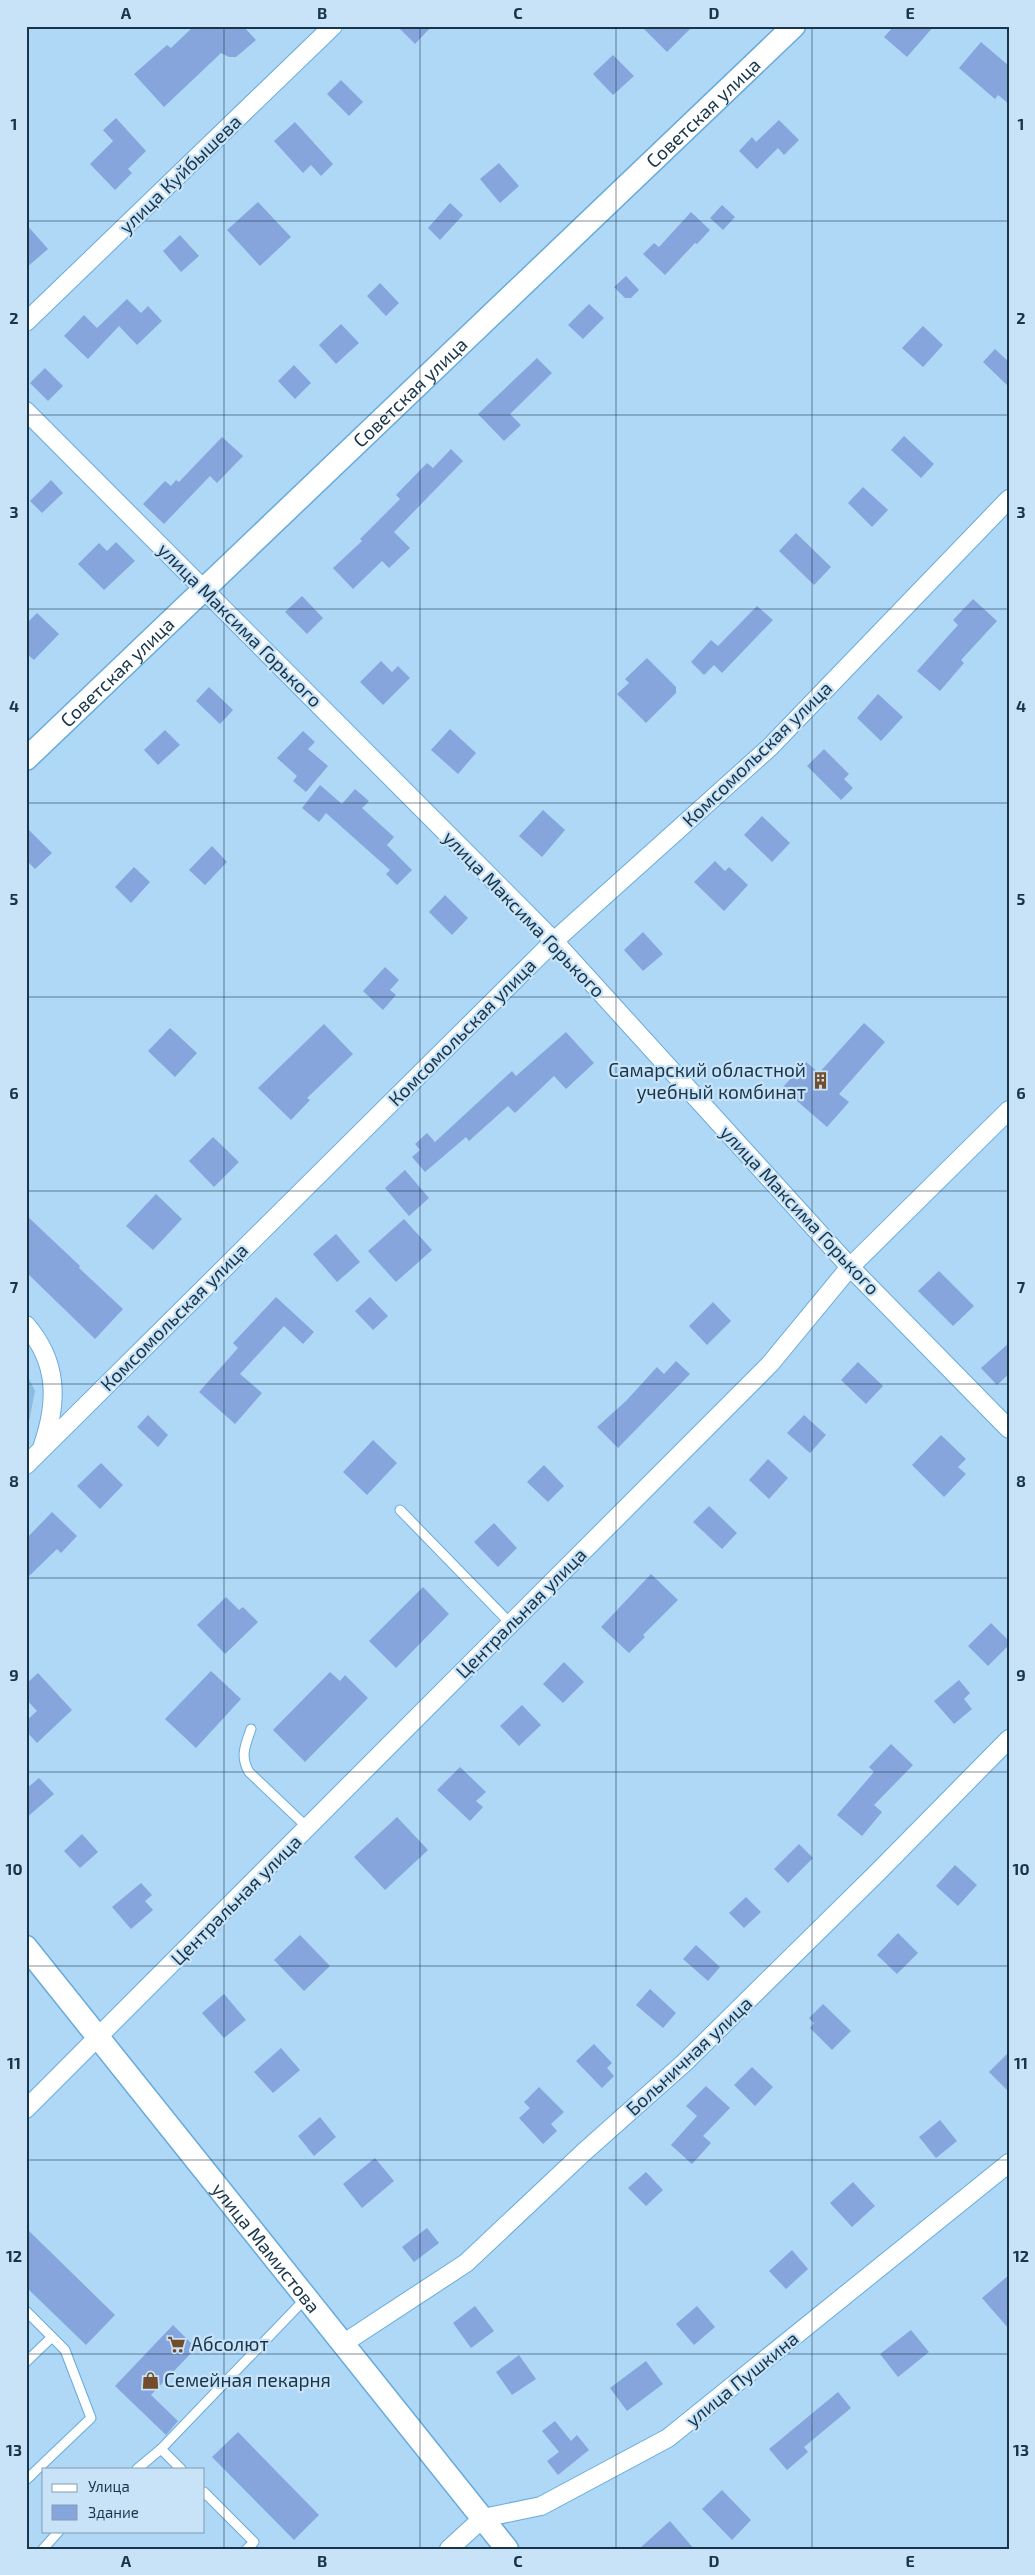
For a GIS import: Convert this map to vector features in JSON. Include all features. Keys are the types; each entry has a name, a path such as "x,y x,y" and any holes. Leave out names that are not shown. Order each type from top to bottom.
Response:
{"street":[{"name":"улица Куйбышева","path":"26,322 333,26"},
{"name":"Советская улица","path":"26,759 794,26"},
{"name":"улица Максима Горького","path":"26,411 554,940 850,1267 1009,1429"},
{"name":"Комсомольская улица","path":"26,1464 554,940 770,747 1009,499"},
{"name":"Центральная улица","path":"26,2109 770,1364 850,1267 1009,1110"},
{"path":"26,1325 35,1336 45,1355 53,1389 52,1418 42,1448"},
{"name":"Больничная улица","path":"344,2343 466,2263 584,2152 684,2063 878,1872 1009,1738"},
{"name":"улица Мамистова","path":"26,1947 97,2038 307,2296 507,2549"},
{"name":"улица Пушкина","path":"483,2518 541,2506 668,2438 1009,2163"},
{"path":"449,2549 483,2518"}],"lane":[{"path":"400,1510 511,1624"},
{"path":"251,1729 242,1752 249,1772 308,1828"},
{"path":"138,2468 161,2449 307,2296"},
{"path":"26,2312 65,2350 90,2418 26,2480"},
{"path":"26,2362 52,2337"},
{"path":"161,2449 180,2468"},
{"path":"205,2493 254,2542 247,2549"},
{"path":"43,2549 58,2532"}],"shaded area":[{"path":"26,1373 35,1391 26,1436"}],"building":[{"path":"194,26 243,26 256,40 236,57 229,57 221,53 164,107 134,74 167,45 171,48"},
{"path":"397,26 432,26 415,44"},
{"path":"641,26 693,26 667,52"},
{"path":"894,26 934,26 907,57 884,37"},
{"path":"981,42 1009,66 1009,104 998,95 995,99 959,68"},
{"path":"613,55 634,76 613,95 593,74"},
{"path":"341,80 363,102 349,116 327,94"},
{"path":"116,118 146,151 128,169 132,173 115,190 90,164 113,141 103,130"},
{"path":"779,120 799,140 784,155 778,148 757,169 739,151 752,137 756,142"},
{"path":"295,122 333,164 321,176 311,165 303,173 274,141"},
{"path":"499,163 519,186 500,203 480,179"},
{"path":"258,202 291,237 260,266 227,230"},
{"path":"450,203 463,215 440,240 428,228"},
{"path":"722,205 735,217 723,230 710,218"},
{"path":"691,212 710,230 665,275 643,254 654,243 659,247"},
{"path":"26,224 48,249 26,268"},
{"path":"180,235 199,256 181,272 163,251"},
{"path":"626,276 639,290 631,298 625,298 614,287"},
{"path":"380,283 399,303 386,316 367,296"},
{"path":"127,299 141,313 148,306 162,321 137,345 119,326 88,359 64,336 84,315 97,328"},
{"path":"589,304 604,318 583,339 568,325"},
{"path":"341,324 359,343 336,364 319,345"},
{"path":"923,326 943,345 923,367 902,348"},
{"path":"995,349 1009,362 1009,387 983,362"},
{"path":"537,358 552,373 510,414 521,425 504,441 478,414"},
{"path":"294,365 311,383 295,399 278,381"},
{"path":"45,368 63,386 48,401 30,383"},
{"path":"904,436 934,464 921,478 891,450"},
{"path":"222,437 243,456 217,483 210,476 164,524 143,504 165,481 171,486 176,480 179,482"},
{"path":"451,449 463,461 394,532 410,548 389,568 382,561 353,589 333,568 362,541 360,539 400,499 396,495 427,463 433,468"},
{"path":"51,480 63,493 42,513 30,501"},
{"path":"863,487 888,510 872,527 848,503"},
{"path":"796,533 831,567 814,585 779,551"},
{"path":"116,542 135,561 104,590 78,564 99,543 107,551"},
{"path":"302,596 323,618 307,634 285,612"},
{"path":"973,599 997,621 961,660 964,663 940,691 917,671 958,625 953,620"},
{"path":"757,606 773,620 722,673 714,665 704,675 691,662 711,640 718,646"},
{"path":"37,613 59,634 34,660 26,653 26,624"},
{"path":"647,658 676,687 676,693 646,723 617,694 629,683 625,679"},
{"path":"381,661 392,672 398,666 410,678 383,705 360,682"},
{"path":"209,687 233,710 220,724 196,701"},
{"path":"878,694 903,717 881,741 857,718"},
{"path":"450,729 476,753 458,774 431,750"},
{"path":"165,730 180,745 158,765 144,750"},
{"path":"303,731 315,742 308,749 328,766 306,792 293,781 297,776 277,758"},
{"path":"824,749 849,774 844,779 853,788 841,800 807,766"},
{"path":"320,785 342,804 355,789 369,801 362,808 394,837 387,845 412,870 397,885 386,874 390,870 326,813 319,822 302,808"},
{"path":"543,810 565,830 542,857 519,836"},
{"path":"762,816 790,843 772,862 744,835"},
{"path":"26,827 52,853 35,869 26,860"},
{"path":"212,846 227,862 205,885 189,870"},
{"path":"715,861 725,871 729,867 748,885 724,911 694,882"},
{"path":"134,867 150,882 131,903 115,887"},
{"path":"445,895 468,918 452,935 429,912"},
{"path":"643,932 663,954 643,971 624,950"},
{"path":"385,967 399,980 390,990 396,995 383,1010 363,991"},
{"name":"Самарский областной учебный комбинат","path":"864,1023 885,1042 839,1094 849,1102 827,1127 782,1088 806,1062 819,1073"},
{"path":"324,1024 353,1054 307,1098 310,1100 291,1120 258,1088"},
{"path":"170,1028 197,1053 175,1077 148,1051"},
{"path":"566,1032 594,1063 566,1089 554,1076 515,1113 508,1106 469,1141 466,1137 425,1172 412,1157 420,1150 415,1144 427,1133 435,1142 512,1071 516,1076"},
{"path":"213,1137 239,1162 214,1187 189,1161"},
{"path":"405,1170 429,1198 409,1216 385,1188"},
{"path":"156,1194 182,1219 153,1250 126,1226"},
{"path":"26,1215 123,1309 95,1339 26,1272"},
{"path":"404,1219 432,1250 396,1282 368,1251"},
{"path":"336,1234 360,1262 337,1282 313,1254"},
{"path":"939,1271 974,1306 953,1326 918,1291"},
{"path":"276,1297 314,1332 303,1344 284,1326 240,1374 262,1393 235,1424 199,1392 238,1348 233,1343"},
{"path":"370,1297 388,1316 373,1330 355,1311"},
{"path":"713,1302 731,1321 707,1345 689,1326"},
{"path":"1009,1343 1009,1374 997,1385 981,1368"},
{"path":"676,1361 690,1374 618,1448 597,1427 626,1401 657,1367 664,1374"},
{"path":"858,1362 883,1386 866,1404 841,1380"},
{"path":"148,1415 168,1435 158,1447 137,1427"},
{"path":"804,1415 826,1435 810,1453 787,1433"},
{"path":"941,1435 966,1459 958,1467 966,1474 944,1497 912,1465"},
{"path":"373,1440 397,1463 367,1495 343,1472"},
{"path":"768,1459 788,1478 769,1499 749,1480"},
{"path":"101,1463 123,1485 100,1509 77,1486"},
{"path":"544,1465 564,1486 548,1502 527,1482"},
{"path":"709,1506 737,1533 722,1549 693,1522"},
{"path":"52,1512 77,1536 61,1553 57,1549 26,1579 26,1539"},
{"path":"494,1523 517,1548 498,1567 474,1542"},
{"path":"651,1574 678,1600 643,1635 645,1637 629,1653 601,1627"},
{"path":"423,1587 449,1614 396,1668 369,1641"},
{"path":"226,1597 239,1610 243,1607 258,1622 225,1654 197,1625"},
{"path":"991,1623 1009,1641 1009,1645 988,1666 968,1646"},
{"path":"564,1662 584,1682 563,1703 543,1684"},
{"path":"211,1671 241,1699 196,1748 165,1719"},
{"path":"330,1672 340,1681 345,1675 368,1698 305,1762 273,1730"},
{"path":"38,1673 72,1710 37,1743 26,1731 26,1721 37,1711 26,1699 26,1684"},
{"path":"959,1680 970,1693 964,1699 972,1709 954,1724 934,1701"},
{"path":"522,1705 541,1725 519,1746 500,1726"},
{"path":"891,1744 913,1765 874,1805 882,1812 862,1836 837,1815 874,1772 869,1767"},
{"path":"460,1767 486,1792 476,1801 483,1807 470,1821 437,1790"},
{"path":"39,1778 54,1794 26,1818 26,1789"},
{"path":"397,1817 428,1850 385,1890 354,1857"},
{"path":"82,1834 98,1852 80,1868 64,1851"},
{"path":"799,1844 813,1858 788,1883 774,1869"},
{"path":"955,1865 977,1885 958,1906 936,1886"},
{"path":"141,1883 152,1895 145,1901 153,1910 131,1929 112,1907"},
{"path":"746,1897 761,1912 744,1928 729,1913"},
{"path":"898,1933 918,1953 897,1974 877,1955"},
{"path":"300,1935 330,1966 304,1991 274,1960"},
{"path":"696,1945 720,1967 708,1981 683,1959"},
{"path":"650,1989 676,2013 663,2028 636,2005"},
{"path":"224,1994 246,2020 224,2038 202,2013"},
{"path":"823,2004 851,2031 832,2050 810,2028 814,2023 809,2018"},
{"path":"594,2044 612,2063 607,2068 614,2076 602,2088 576,2061"},
{"path":"281,2048 300,2070 273,2093 254,2072"},
{"path":"1009,2052 1009,2092 989,2072"},
{"path":"752,2067 773,2087 755,2106 734,2085"},
{"path":"706,2086 730,2108 703,2136 711,2143 692,2164 671,2145 697,2116 686,2106"},
{"path":"539,2087 564,2112 551,2124 557,2131 543,2144 519,2118 530,2108 524,2102"},
{"path":"320,2117 336,2137 314,2156 298,2136"},
{"path":"940,2120 957,2141 936,2158 919,2137"},
{"path":"375,2158 394,2181 362,2208 343,2184"},
{"path":"646,2172 663,2190 646,2206 628,2188"},
{"path":"853,2182 875,2206 852,2227 830,2203"},
{"path":"26,2228 115,2315 86,2345 26,2287"},
{"path":"427,2228 439,2243 414,2262 402,2247"},
{"path":"792,2250 808,2269 786,2289 769,2271"},
{"path":"1009,2275 1009,2329 982,2298"},
{"path":"475,2306 494,2331 471,2348 453,2323"},
{"path":"697,2306 715,2327 694,2345 676,2324"},
{"path":"173,2325 196,2348 151,2395 178,2421 166,2435 115,2386"},
{"path":"911,2330 929,2352 898,2377 880,2354"},
{"path":"519,2355 536,2379 512,2395 496,2372"},
{"path":"646,2361 663,2384 627,2411 610,2388"},
{"path":"838,2392 851,2408 804,2447 808,2452 787,2470 769,2449"},
{"path":"555,2421 571,2441 577,2435 589,2450 558,2475 547,2461 559,2452 542,2431"},
{"path":"238,2432 319,2515 294,2540 212,2457"},
{"path":"722,2490 751,2520 732,2540 702,2509"},
{"path":"670,2521 694,2549 639,2549"}],"place":[{"name":"Самарский областной учебный комбинат","path":"820,1081"},
{"name":"Абсолют","path":"177,2344"},
{"name":"Семейная пекарня","path":"150,2380"}]}
